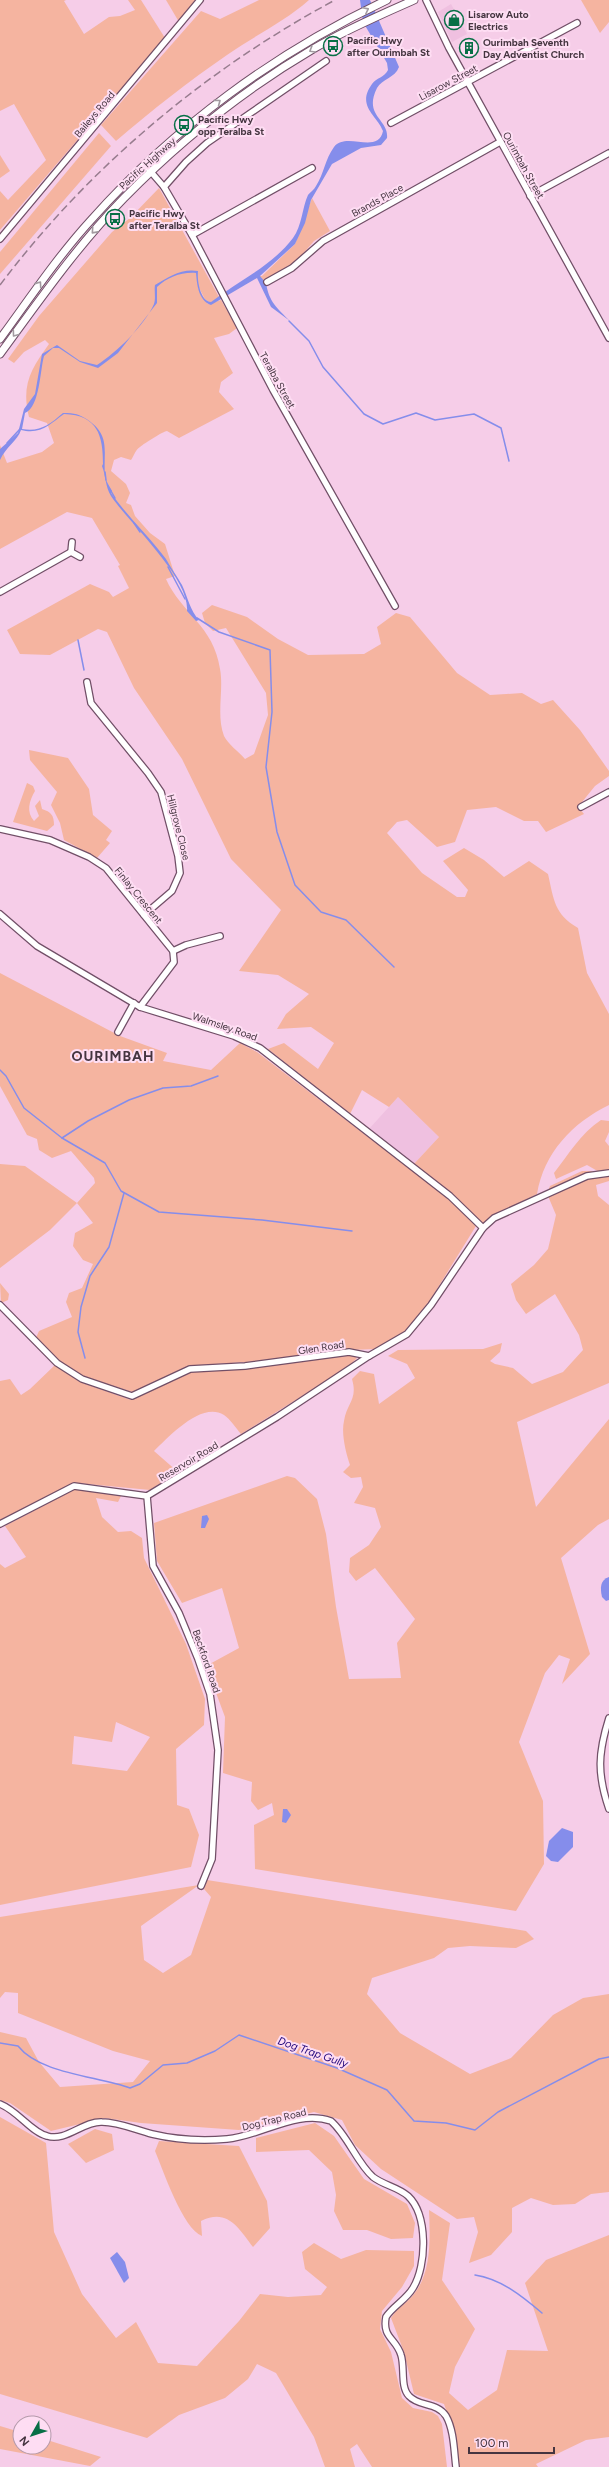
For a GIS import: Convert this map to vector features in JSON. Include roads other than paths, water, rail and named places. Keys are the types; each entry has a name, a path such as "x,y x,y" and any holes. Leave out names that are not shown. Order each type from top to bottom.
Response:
{"main road":[{"name":"Pacific Highway","path":"0,339 47,273 76,237 144,165 208,110 240,86 299,47 354,16 387,0"},
{"name":"Pacific Highway","path":"0,354 84,242 124,198 151,173 224,111 267,80 313,50 359,25 414,0"}],"street":[{"name":"Baileys Road","path":"0,239 200,0"},
{"name":"Ourimbah Street","path":"426,0 500,142 609,338"},
{"name":"Lisarow Street","path":"391,123 577,23"},
{"path":"164,188 186,162 207,143 326,61"},
{"name":"Brands Place","path":"267,282 292,268 323,241 500,142"},
{"path":"530,196 609,153"},
{"name":"Teralba Street","path":"144,165 164,188 192,235 227,304 395,606"},
{"path":"192,235 312,168"},
{"path":"71,552 72,542"},
{"path":"71,552 80,557"},
{"path":"0,592 71,552"},
{"name":"Hillgrove Close","path":"87,682 91,703 148,773 161,792 178,856 180,873 172,891 144,915"},
{"path":"581,807 609,792"},
{"name":"Finlay Crescent","path":"0,829 50,840 89,857 106,868 173,951"},
{"name":"Walmsley Road","path":"0,914 37,946 140,1007 234,1036 260,1048 450,1196 483,1228"},
{"path":"140,1007 174,962 173,951 186,945 220,936"},
{"path":"118,1032 134,1003"},
{"path":"370,1356 407,1334 431,1305 483,1228 494,1218 587,1176 609,1174"},
{"name":"Glen Road","path":"0,1305 58,1363 82,1379 132,1396 190,1369 245,1366 349,1352 370,1356"},
{"name":"Reservoir Road","path":"147,1496 277,1417 370,1356"},
{"path":"0,1524 74,1486 147,1496"},
{"name":"Beckford Road","path":"147,1496 153,1566 180,1613 198,1659 210,1694 218,1750 212,1859 201,1886"},
{"path":"609,1718 599,1763 601,1785 609,1809"},
{"name":"Dog Trap Road","path":"0,2104 17,2113 40,2133 53,2137 90,2123 101,2122 121,2124 174,2138 203,2140 243,2137 309,2118 331,2121 371,2174 403,2192 417,2207 420,2215 422,2248 417,2277 408,2296 386,2317 385,2329 401,2353 408,2395 414,2400 438,2408 445,2416 450,2429 456,2467"}],"water":[{"path":"360,0 370,0 399,67 395,74 379,85 373,97 375,111 387,132 387,138 381,145 361,148 332,164 311,200 305,223 295,244 260,276 266,283 271,300 290,321 271,307 257,278 211,305 201,296 196,273 185,273 175,276 166,280 157,287 157,303 148,314 155,302 155,285 175,274 192,270 198,271 200,290 204,298 211,302 265,265 285,248 296,233 308,195 319,181 334,147 339,143 346,141 368,142 375,141 380,138 383,131 369,110 366,98 372,84 388,70 387,63 363,22"},
{"path":"148,314 144,321 133,334"},
{"path":"133,334 118,353 98,368 80,362 59,348 53,348 44,356 37,396 34,404 25,413 22,429 28,430 44,427 63,413 79,415 88,420 95,426 103,438 105,451 105,477 112,491 111,493 166,559 182,585 191,608 199,620 196,621 187,611 185,598 179,583 169,567 111,496 108,488 104,474 102,466 103,454 100,436 91,423 84,418 75,415 64,414 50,425 40,430 28,431 21,430 0,460 0,449 18,433 24,409 35,394 42,354 57,345 80,361 97,365 113,353"},
{"path":"207,1515 209,1519 205,1528 201,1528 202,1516"},
{"path":"609,1577 609,1600 606,1601 602,1597 601,1588 602,1582"},
{"path":"283,1809 287,1809 291,1815 286,1823 282,1822"},
{"path":"562,1828 573,1832 573,1847 558,1862 551,1861 546,1856 549,1841"},
{"path":"117,2252 125,2262 129,2278 124,2283 110,2258"}],"waterway":[{"path":"289,321 309,341 323,367 364,414 383,424 416,413 435,420 474,414 501,428 509,461"},
{"path":"7,443 20,429"},
{"path":"105,472 106,480"},
{"path":"111,491 115,498"},
{"path":"134,523 140,532"},
{"path":"168,567 185,599"},
{"path":"197,618 219,632 270,650 272,712 266,767 277,832 295,885 321,912 346,920 394,967"},
{"path":"78,640 84,670"},
{"path":"0,1070 6,1076 24,1108 62,1138 105,1163 121,1191 159,1212 262,1220 352,1231"},
{"path":"62,1138 88,1121 129,1100 163,1088 191,1086 218,1076"},
{"path":"85,1358 78,1332 81,1307 90,1276 109,1247 124,1193"},
{"name":"Dog Trap Gully","path":"0,2043 18,2046 40,2063 54,2068 130,2088 140,2084 163,2065 187,2063 215,2051 239,2035 337,2068 387,2090 414,2121 446,2123 475,2130 498,2112 599,2059 609,2057"},
{"path":"475,2275 494,2280 511,2289 542,2313"}],"railway":[{"path":"0,285 35,242 72,201 111,161 152,124 240,57 335,0"}],"place":[{"name":"Lisarow Auto Electrics","path":"454,20"},
{"name":"Pacific Hwy after Ourimbah St","path":"333,46"},
{"name":"Ourimbah Seventh Day Adventist Church","path":"469,48"},
{"name":"Pacific Hwy opp Teralba St","path":"184,125"},
{"name":"Pacific Hwy after Teralba St","path":"115,219"}],"district":[{"name":"OURIMBAH","path":"113,1056"}]}
